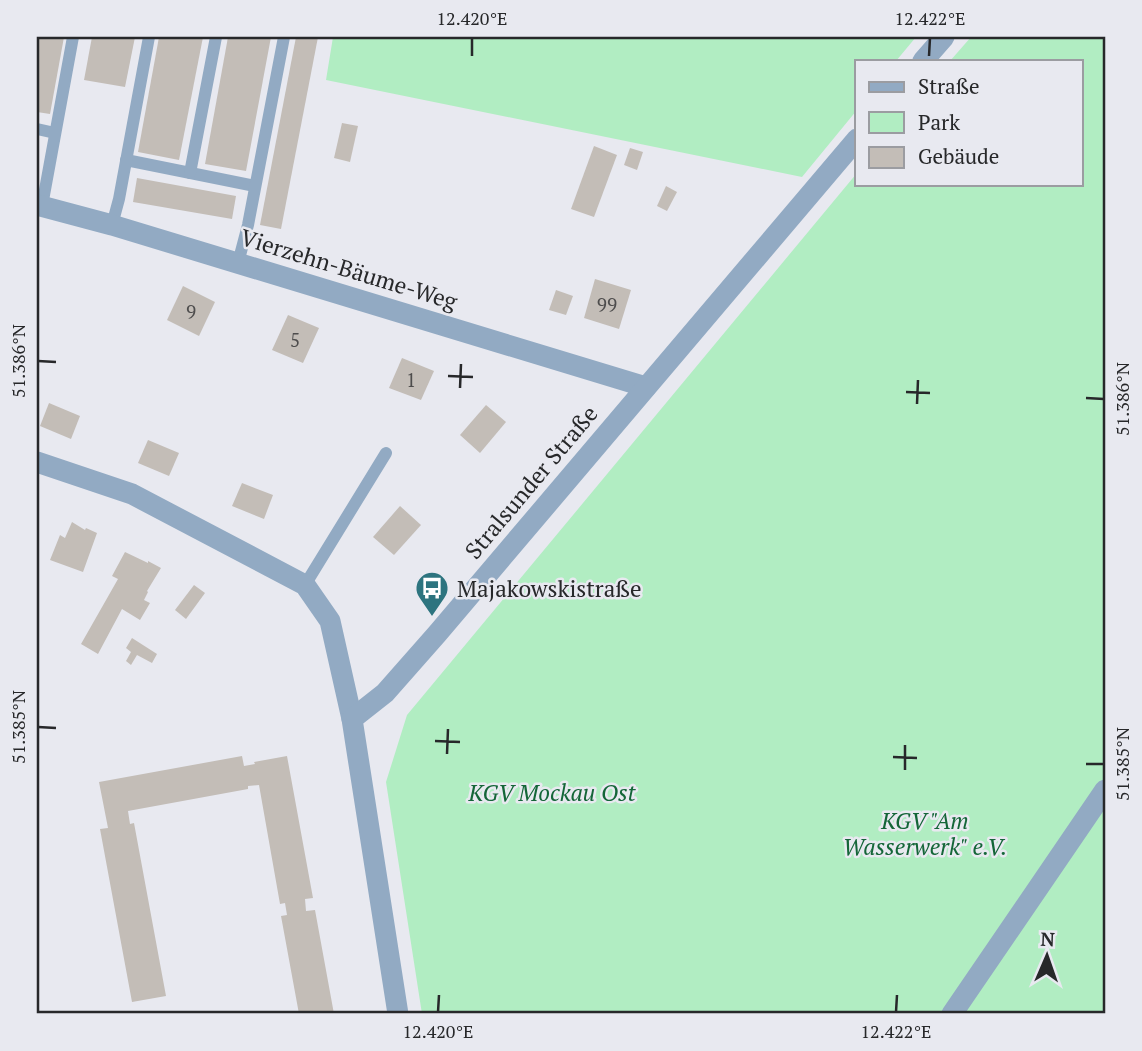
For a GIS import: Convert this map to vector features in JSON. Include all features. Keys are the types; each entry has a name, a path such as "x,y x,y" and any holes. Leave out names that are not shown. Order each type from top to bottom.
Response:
{"street":[{"path":"924,60 944,37"},
{"name":"Stralsunder Straße","path":"352,719 384,693 437,634 855,141"},
{"name":"Vierzehn-Bäume-Weg","path":"39,206 111,225 646,387"},
{"path":"37,462 132,494 305,585 330,621 352,719 398,1014"},
{"path":"952,1014 1105,790"}],"lane":[{"path":"39,206 73,37"},
{"path":"111,225 119,199 149,37"},
{"path":"190,173 216,37"},
{"path":"238,263 248,225 284,37"},
{"path":"37,129 55,133"},
{"path":"126,160 255,186"},
{"path":"305,585 386,453"}],"green space":[{"path":"333,37 916,37 897,60 855,60 855,112 802,177 326,80"},
{"path":"971,37 1105,37 1105,1014 422,1014 386,782 407,715 855,175 855,186 1082,186 1082,60 951,60"}],"building":[{"path":"37,37 64,37 50,114 37,112"},
{"path":"92,37 135,37 125,87 84,80"},
{"path":"159,37 203,37 179,160 138,152"},
{"path":"228,37 271,37 246,171 205,164"},
{"path":"296,37 318,37 281,229 260,225"},
{"path":"342,123 358,126 350,162 334,158"},
{"path":"594,146 617,155 594,217 571,209"},
{"path":"630,148 643,152 637,170 624,165"},
{"path":"137,178 236,196 232,219 133,202"},
{"path":"666,186 677,192 667,211 657,206"},
{"path":"595,279 631,290 619,329 584,318"},
{"path":"183,286 215,302 199,336 167,320"},
{"path":"556,290 573,296 566,315 549,310"},
{"path":"288,315 319,328 303,363 272,350"},
{"path":"402,358 434,371 421,400 389,388"},
{"path":"49,403 80,416 71,439 40,426"},
{"path":"486,405 506,422 480,453 460,435"},
{"path":"148,440 179,453 169,476 138,463"},
{"path":"242,483 273,495 264,519 232,506"},
{"path":"400,506 421,525 394,555 373,537"},
{"path":"72,522 97,533 83,572 50,560 60,535 65,538"},
{"path":"125,552 161,568 147,591 144,600 150,603 140,620 122,609 98,654 81,644 118,579 112,576"},
{"path":"194,585 205,593 186,619 175,610"},
{"path":"132,638 157,654 152,663 137,655 131,665 126,661 131,652 126,648"},
{"path":"242,756 244,766 287,756 313,898 305,899 306,911 315,910 334,1014 299,1014 281,916 287,915 285,903 280,904 259,785 128,811 130,824 134,823 166,996 132,1002 100,829 108,828 99,782"}],"place":[{"name":"Majakowskistraße","path":"432,618"}],"park label":[{"name":"KGV Mockau Ost","path":"552,792"},
{"name":"KGV \"Am Wasserwerk\" e.V.","path":"925,833"}]}
